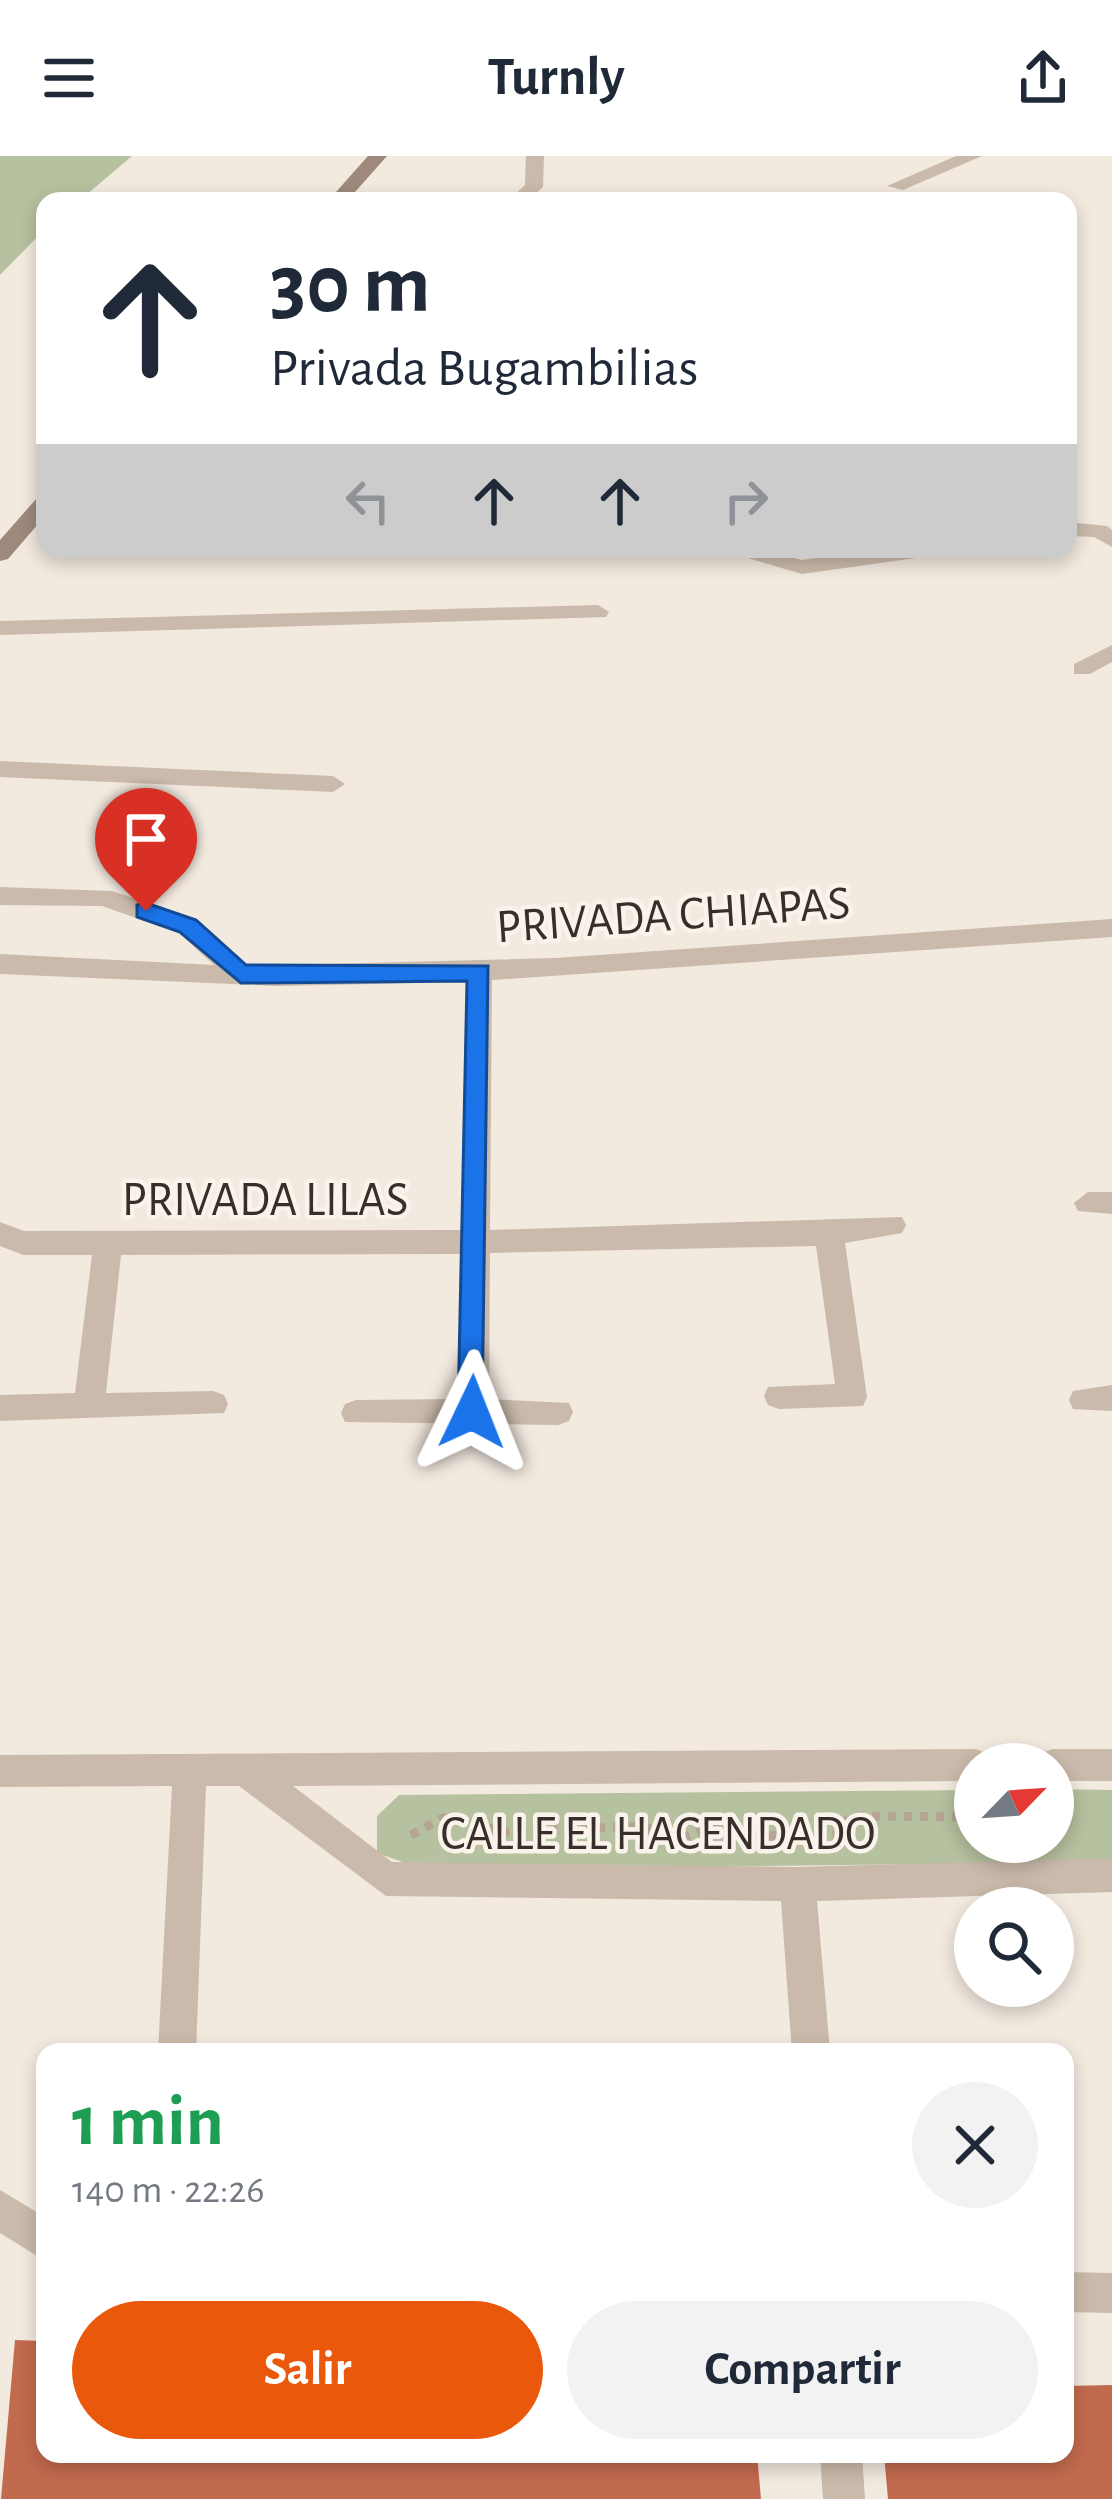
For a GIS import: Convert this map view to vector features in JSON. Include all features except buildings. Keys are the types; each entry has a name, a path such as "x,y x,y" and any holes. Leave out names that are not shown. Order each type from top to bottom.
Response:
{"street":[{"path":"345,192 378,156"},
{"path":"528,192 534,187 535,156"},
{"path":"896,186 973,156"},
{"path":"0,554 36,515"},
{"path":"1077,530 1099,531 1112,540"},
{"path":"765,558 802,567 866,558"},
{"path":"0,628 598,612"},
{"path":"1082,669 1112,652"},
{"path":"0,769 332,784"},
{"path":"0,896 103,897 188,926 241,974"},
{"name":"PRIVADA CHIAPAS","path":"0,964 241,974 479,972 1112,928"},
{"path":"472,1412 479,1242 479,972"},
{"name":"PRIVADA LILAS","path":"0,1234 23,1243 479,1242 829,1234 892,1225"},
{"path":"778,1396 851,1397 829,1234"},
{"path":"89,1406 108,1244"},
{"path":"0,1408 213,1404"},
{"path":"356,1413 558,1412"},
{"name":"CALLE EL HACENDADO","path":"0,1771 954,1765"},
{"path":"1074,1765 1112,1765"},
{"path":"177,2043 190,1768"},
{"name":"CALLE EL HACENDADO","path":"243,1768 386,1880 798,1883 1112,1875"},
{"path":"798,1883 810,2043"},
{"path":"0,2209 36,2235"},
{"path":"1074,2291 1112,2293"},
{"path":"842,2463 844,2499"}],"path":[{"path":"394,1835 412,1835 443,1818 507,1832 644,1826 675,1841 720,1823 730,1836 835,1834 851,1816 954,1817"}],"green space":[{"path":"0,156 132,156 90,192 36,192 36,238 0,275"},
{"path":"1074,1789 1112,1790 1112,1862 1074,1862"},
{"path":"954,1790 954,1863 1026,1863 425,1870 377,1853 377,1816 399,1795"}],"route":[{"path":"146,911 188,926 241,974 479,972 479,1242 472,1412"}]}
